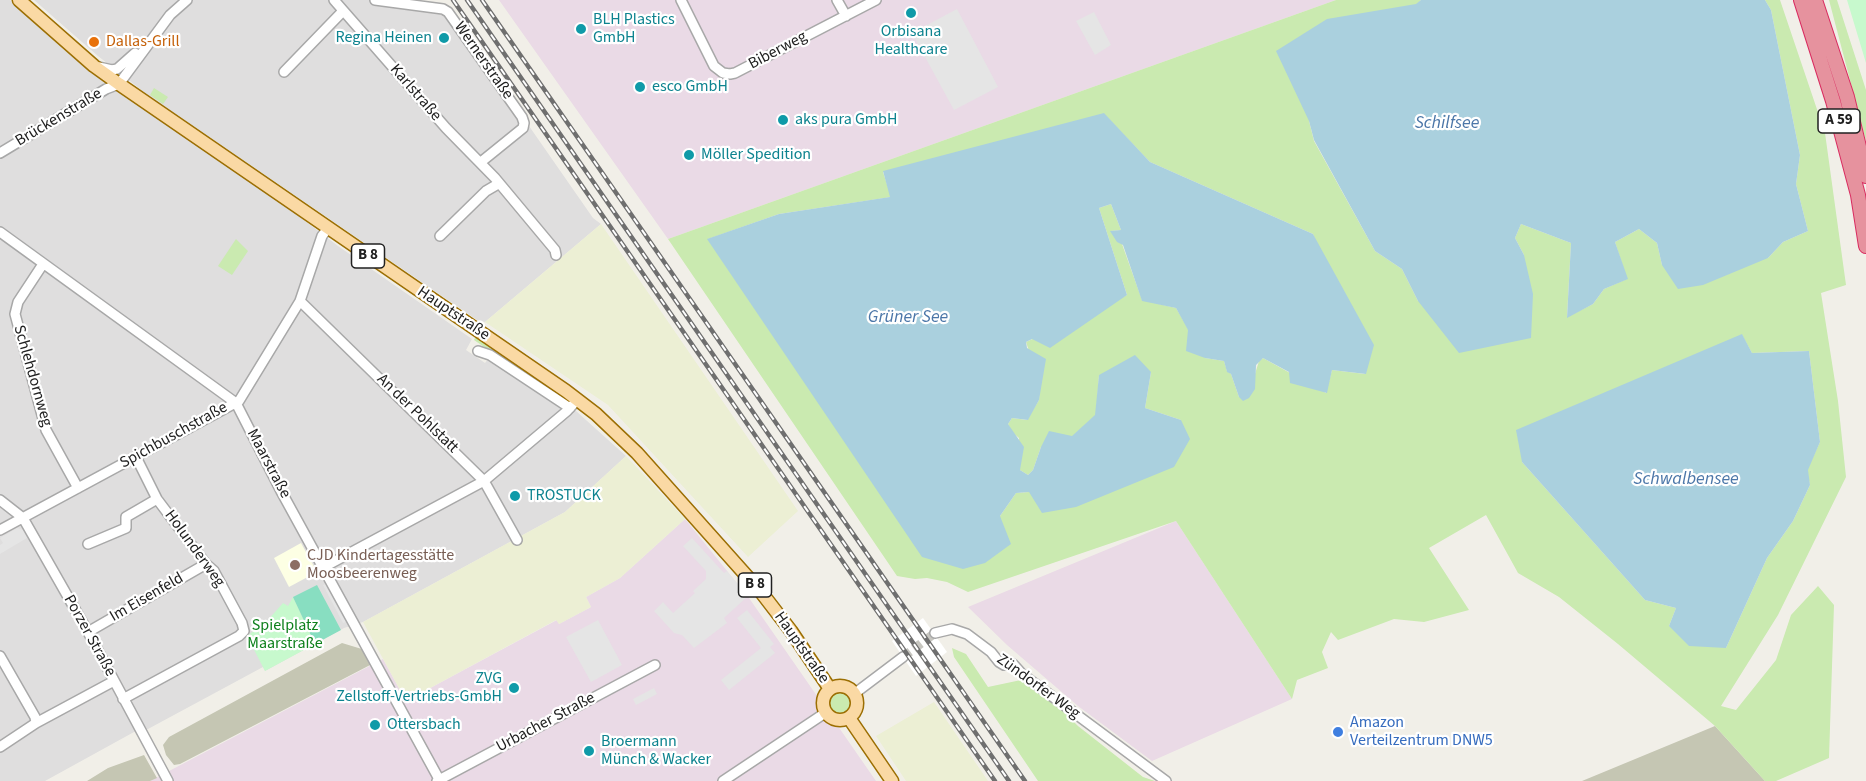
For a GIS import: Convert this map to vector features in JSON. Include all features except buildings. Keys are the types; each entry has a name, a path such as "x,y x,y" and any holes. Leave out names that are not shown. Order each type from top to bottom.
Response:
{"highway":[{"name":"A 59","path":"1801,0 1833,100 1858,195 1866,246"},
{"name":"A 59","path":"1815,0 1847,97 1866,176"}],"main road":[{"name":"Hauptstraße","path":"19,0 94,66 328,228 624,440 729,555 791,631 830,689"},
{"name":"Hauptstraße","path":"825,713 824,698 830,689 846,687 854,694"},
{"path":"825,713 839,721 849,718 856,710 854,694"},
{"path":"849,718 892,781"}],"street":[{"name":"Karlstraße","path":"333,0 446,128 481,162 555,250 556,255"},
{"name":"Wernerstraße","path":"375,0 443,9 448,12 522,117 523,128 481,162"},
{"name":"Biberweg","path":"681,0 714,66 723,73 730,74 876,0"},
{"path":"837,0 846,16"},
{"path":"119,84 183,1"},
{"path":"284,72 343,11"},
{"path":"94,66 117,69 147,45"},
{"name":"Brückenstraße","path":"0,153 106,89 119,84"},
{"path":"440,236 486,191 498,184"},
{"name":"Spichbuschstraße","path":"0,530 241,400 300,301 322,236 328,228"},
{"name":"Maarstraße","path":"0,232 236,403 439,781"},
{"name":"Schlehdornweg","path":"43,264 18,302 15,314 46,430 78,488"},
{"name":"An der Pohlstatt","path":"300,301 484,481 517,540"},
{"name":"Hauptstraße","path":"478,351 574,403"},
{"path":"324,567 484,481 574,403"},
{"name":"Holunderweg","path":"123,699 239,636 244,631 214,571 206,564 157,500 136,457"},
{"name":"Porzer Straße","path":"0,500 23,518 88,632 168,781"},
{"name":"Holunderweg","path":"88,544 126,528 126,518 157,500"},
{"name":"Im Eisenfeld","path":"88,632 206,564"},
{"name":"Zündorfer Weg","path":"935,633 952,629 967,634 991,652 999,662 1004,665 1013,664 1022,674 1166,781"},
{"path":"0,656 35,717 36,723"},
{"path":"854,694 903,657"},
{"name":"Urbacher Straße","path":"439,781 655,665"},
{"path":"0,747 36,723 114,681"},
{"path":"723,781 825,713"}],"shaded area":[{"path":"0,0 10,0 64,50 129,100 267,192 338,246 472,339 466,350 485,363 489,358 576,411 626,456 565,512 363,622 344,628 265,671 263,667 148,729 134,732 45,781 0,781"},
{"path":"34,0 412,0 410,8 436,12 449,19 506,104 511,105 521,120 529,126 593,218 601,224 485,322 477,320 144,92 98,56"},
{"path":"499,0 1336,0 668,239"},
{"path":"957,9 998,87 954,110 912,33"},
{"path":"1094,12 1111,45 1095,55 1076,21"},
{"path":"601,224 798,511 748,557 608,405 485,322"},
{"path":"626,456 685,519 620,578 586,597 591,607 559,624 556,620 406,701 363,622 565,512"},
{"path":"685,519 749,598 876,781 150,781 383,659 406,701 557,620 559,624 591,607 586,597 620,578"},
{"path":"1176,521 1292,699 1152,761 1078,706 1007,645 968,607"},
{"path":"17,528 23,530 27,538 0,554 0,545 3,543 0,538"},
{"path":"692,538 724,573 727,571 748,596 724,618 727,623 694,648 682,635 674,633 654,611 663,602 673,613 695,593 693,591 706,579 706,571 683,546"},
{"name":"CJD Kindertagesstätte Moosbeerenweg","path":"301,543 317,572 289,587 274,558"},
{"path":"328,583 348,621 343,623 323,585"},
{"path":"747,610 774,644 770,647 775,653 729,690 721,680 761,648 737,618"},
{"path":"598,620 622,665 591,682 566,637"},
{"path":"342,643 365,650 372,664 180,764 174,765 166,755 163,745 169,737"},
{"path":"654,688 657,694 636,705 633,699"},
{"path":"934,702 988,781 906,781 876,736"},
{"path":"1715,726 1765,781 1582,781"},
{"path":"144,755 157,778 150,781 87,781 108,768"}],"green space":[{"path":"1336,0 1421,0 1309,121 1314,141 1375,251 1402,269 1418,301 1524,255 1515,238 1521,224 1571,243 1567,317 1593,304 1604,289 1627,279 1615,242 1639,229 1657,243 1662,265 1768,258 1783,242 1808,231 1796,184 1800,155 1771,10 1765,0 1780,0 1825,133 1846,285 1821,293 1838,401 1846,477 1778,615 1721,706 1736,710 1776,660 1791,615 1818,586 1834,605 1829,758 1776,781 1765,781 1715,726 1618,644 1559,597 1518,573 1486,515 1429,548 1469,610 1424,622 1394,619 1338,640 1331,632 1322,652 1328,668 1297,680 1292,699 1176,521 968,592 947,582 897,576 668,239","holes":["1104,114 1150,162 1313,234 1365,374 1332,370 1326,393 1263,358 1259,361 1255,374 1239,397 1224,361 1205,358 1176,308 1142,300 1122,244 1111,231 1121,230 1111,204 1099,208 1127,295 1026,342 1040,383 1039,400 1027,420 1012,418 1008,424 1019,438 1020,470 1028,475 1033,470 1041,447 1072,437 1096,415 1099,375 1151,372 1145,408 1181,420 1029,492 1016,493 1000,516 875,486 708,239 779,214 891,197 883,172","1742,335 1752,353 1809,351 1820,442 1807,470 1810,485 1793,521 1767,558 1726,648 1669,626 1676,608 1645,600 1522,462"]},
{"path":"1829,0 1837,0 1866,90 1866,141"},
{"path":"1847,0 1866,0 1866,63"},
{"path":"154,88 168,97 163,104 150,95"},
{"path":"236,239 248,251 232,275 218,266"},
{"path":"476,336 566,397 568,404 474,340"},
{"path":"317,585 341,630 315,644 293,597"},
{"name":"Spielplatz Maarstraße","path":"293,597 315,644 265,671 247,636 267,621 283,603 288,606"},
{"path":"952,648 966,654 988,687 1021,680 1143,777 1155,781 1038,781 954,657"},
{"path":"836,693 844,693 851,700 851,708 844,715 836,715 829,708 829,700"}],"water":[{"name":"Schilfsee","path":"1421,0 1765,0 1771,10 1800,155 1796,184 1808,231 1783,242 1768,258 1703,285 1678,289 1662,265 1657,243 1639,229 1615,242 1628,279 1604,289 1593,304 1567,318 1571,243 1521,224 1515,238 1524,255 1533,294 1531,338 1459,353 1418,301 1402,269 1375,251 1314,140 1309,121 1276,51 1327,19 1416,4"},
{"name":"Grüner See","path":"1104,113 1150,162 1313,234 1374,345 1366,374 1332,370 1327,393 1290,383 1289,372 1263,358 1256,365 1255,389 1249,398 1243,401 1239,397 1231,374 1227,372 1224,361 1205,358 1186,351 1188,330 1176,308 1142,301 1123,245 1117,242 1110,231 1121,230 1111,204 1099,208 1127,295 1050,348 1032,339 1026,342 1027,348 1046,359 1039,400 1028,420 1012,418 1008,424 1024,447 1020,470 1028,475 1033,470 1049,431 1072,436 1095,415 1099,375 1135,355 1151,372 1145,408 1181,420 1190,439 1174,467 1076,507 1042,513 1029,492 1016,493 1000,516 1011,544 985,563 963,569 922,557 707,239 779,214 890,197 883,171"},
{"name":"Schwalbensee","path":"1742,334 1752,353 1809,351 1820,442 1808,470 1810,485 1793,521 1767,558 1726,648 1689,646 1669,626 1676,608 1645,600 1522,462 1516,430"}],"pier":[{"path":"923,618 947,652 916,676 892,641"}],"tunnel":[{"path":"903,657 935,633"}],"railway":[{"path":"453,0 995,781"},
{"path":"467,0 1009,781"},
{"path":"482,0 1025,781"}],"place":[{"name":"Orbisana Healthcare","path":"911,13"},
{"name":"BLH Plastics GmbH","path":"581,29"},
{"name":"Regina Heinen","path":"444,38"},
{"name":"Dallas-Grill","path":"94,42"},
{"name":"esco GmbH","path":"640,87"},
{"name":"aks pura GmbH","path":"783,120"},
{"name":"Möller Spedition","path":"689,155"},
{"name":"TROSTUCK","path":"515,496"},
{"name":"CJD Kindertagesstätte Moosbeerenweg","path":"295,565"},
{"name":"ZVG Zellstoff-Vertriebs-GmbH","path":"514,688"},
{"name":"Ottersbach","path":"375,725"},
{"name":"Amazon Verteilzentrum DNW5","path":"1338,732"},
{"name":"Broermann Münch & Wacker","path":"589,751"}]}
